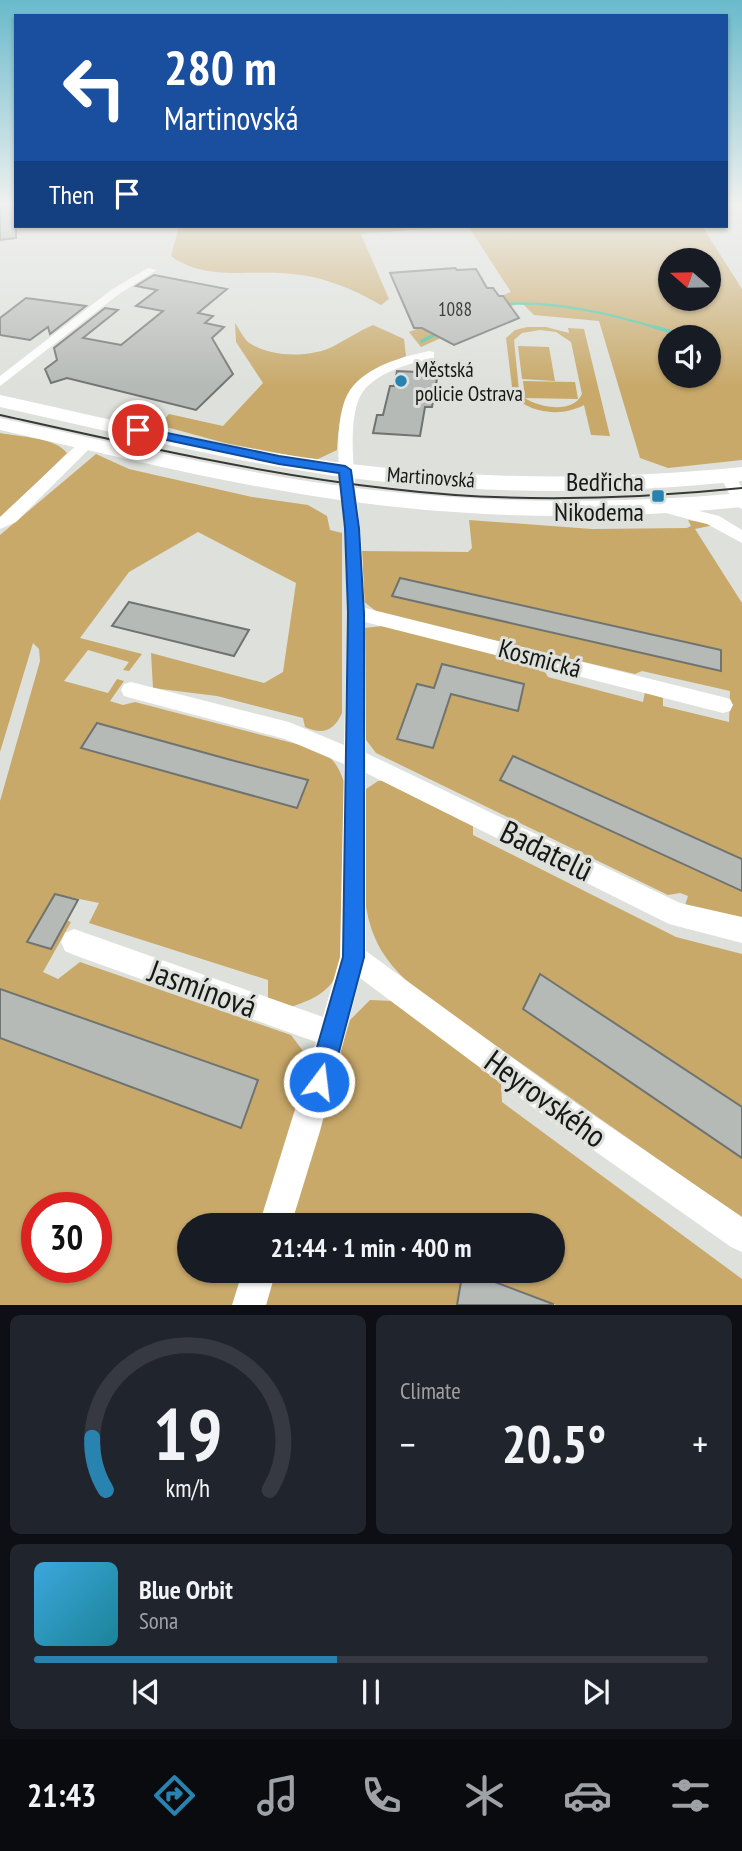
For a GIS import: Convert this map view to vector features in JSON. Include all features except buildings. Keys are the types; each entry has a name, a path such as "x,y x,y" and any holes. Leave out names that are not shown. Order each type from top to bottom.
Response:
{"street":[{"path":"0,383 115,292 152,270"},
{"path":"279,1213 354,957 356,613 353,542 345,470 349,408 355,393 365,381 405,360 429,355"},
{"name":"Martinovská","path":"0,401 263,457 345,470 436,479 536,483 642,483 735,475"},
{"name":"Martinovská","path":"0,424 262,481 348,494 499,507 599,510 668,508 741,501"},
{"path":"0,524 10,518 87,443"},
{"path":"735,475 741,501"},
{"name":"Martinovská","path":"668,508 712,520 742,537"},
{"name":"Kosmická","path":"356,613 723,705"},
{"name":"Badatelů","path":"131,691 289,731 357,759 678,915 742,930"},
{"name":"Jasmínová","path":"74,942 332,1034"},
{"name":"Heyrovského","path":"354,957 548,1101 742,1236"},
{"path":"249,1305 256,1283"}],"shaded area":[{"path":"187,265 374,265 389,299 381,305 349,289 305,276 199,269"},
{"path":"493,265 658,265 658,312 721,312 721,265 727,265 742,289 742,460 668,468 640,458 599,321 534,315 521,302 421,347 409,332 511,292"},
{"path":"235,323 248,342 267,351 290,355 325,350 373,325 404,339 406,356 373,373 353,389 342,412 337,450 318,459 225,443 159,425 169,414 223,426 263,383 236,342"},
{"path":"546,327 569,333 568,328 584,329 610,436 591,435 584,405 566,411 547,412 528,406 513,395 506,338 515,330","holes":["540,330 556,332 571,342 582,394 578,400 564,407 547,406 531,402 519,391 514,340 522,333"]},
{"path":"518,346 549,347 555,381 522,379"},
{"path":"523,381 575,382 578,399 525,398"},
{"path":"0,433 36,438 54,444 67,453 0,519"},
{"path":"96,454 129,469 252,497 308,505 327,516 330,530 342,533 342,713 327,730 317,731 305,727 303,718 217,696 153,688 151,653 264,683 283,672 296,583 198,532 129,572 80,638 142,654 129,671 123,670 129,662 88,650 64,681 108,693 117,679 124,681 110,701 123,705 135,702 316,749 331,759 345,784 346,855 343,942 340,963 331,984 316,997 291,1007 268,998 268,980 89,923 99,903 55,894 27,942 50,949 66,920 71,922 43,972 58,979 80,962 291,1035 306,1055 309,1072 267,1213 177,1213 177,1283 245,1283 238,1305 0,1305 0,801 40,661 39,649 33,643 0,752 0,535"},
{"path":"469,520 592,529 687,528 691,526 688,520 714,525 695,529 742,603 742,921 685,905 688,896 680,893 668,895 376,753 363,736 364,628 383,626 540,664 548,677 643,702 645,692 663,698 663,706 729,722 730,691 642,671 635,674 403,619 377,612 363,601 362,551 468,552 472,548"},
{"path":"395,780 473,824 473,835 676,937 742,954 742,1218 416,990 387,959 375,938 366,904 363,791 378,781"},
{"path":"370,1000 394,1001 501,1082 502,1102 742,1279 742,1305 556,1305 497,1283 565,1283 565,1213 293,1213 350,1020"},
{"path":"272,1283 461,1283 457,1305 266,1305"}],"waterway":[{"path":"501,304 542,304 582,309 658,328"},
{"path":"422,341 438,333"}],"tram line":[{"path":"0,415 244,467 392,489 479,496 567,498 742,488"}],"place":[{"name":"Městská policie Ostrava","path":"401,381"},
{"name":"Bedřicha Nikodema","path":"658,496"}],"route":[{"path":"138,430 279,460 345,470 352,528 356,613 354,957 319,1082"}]}
